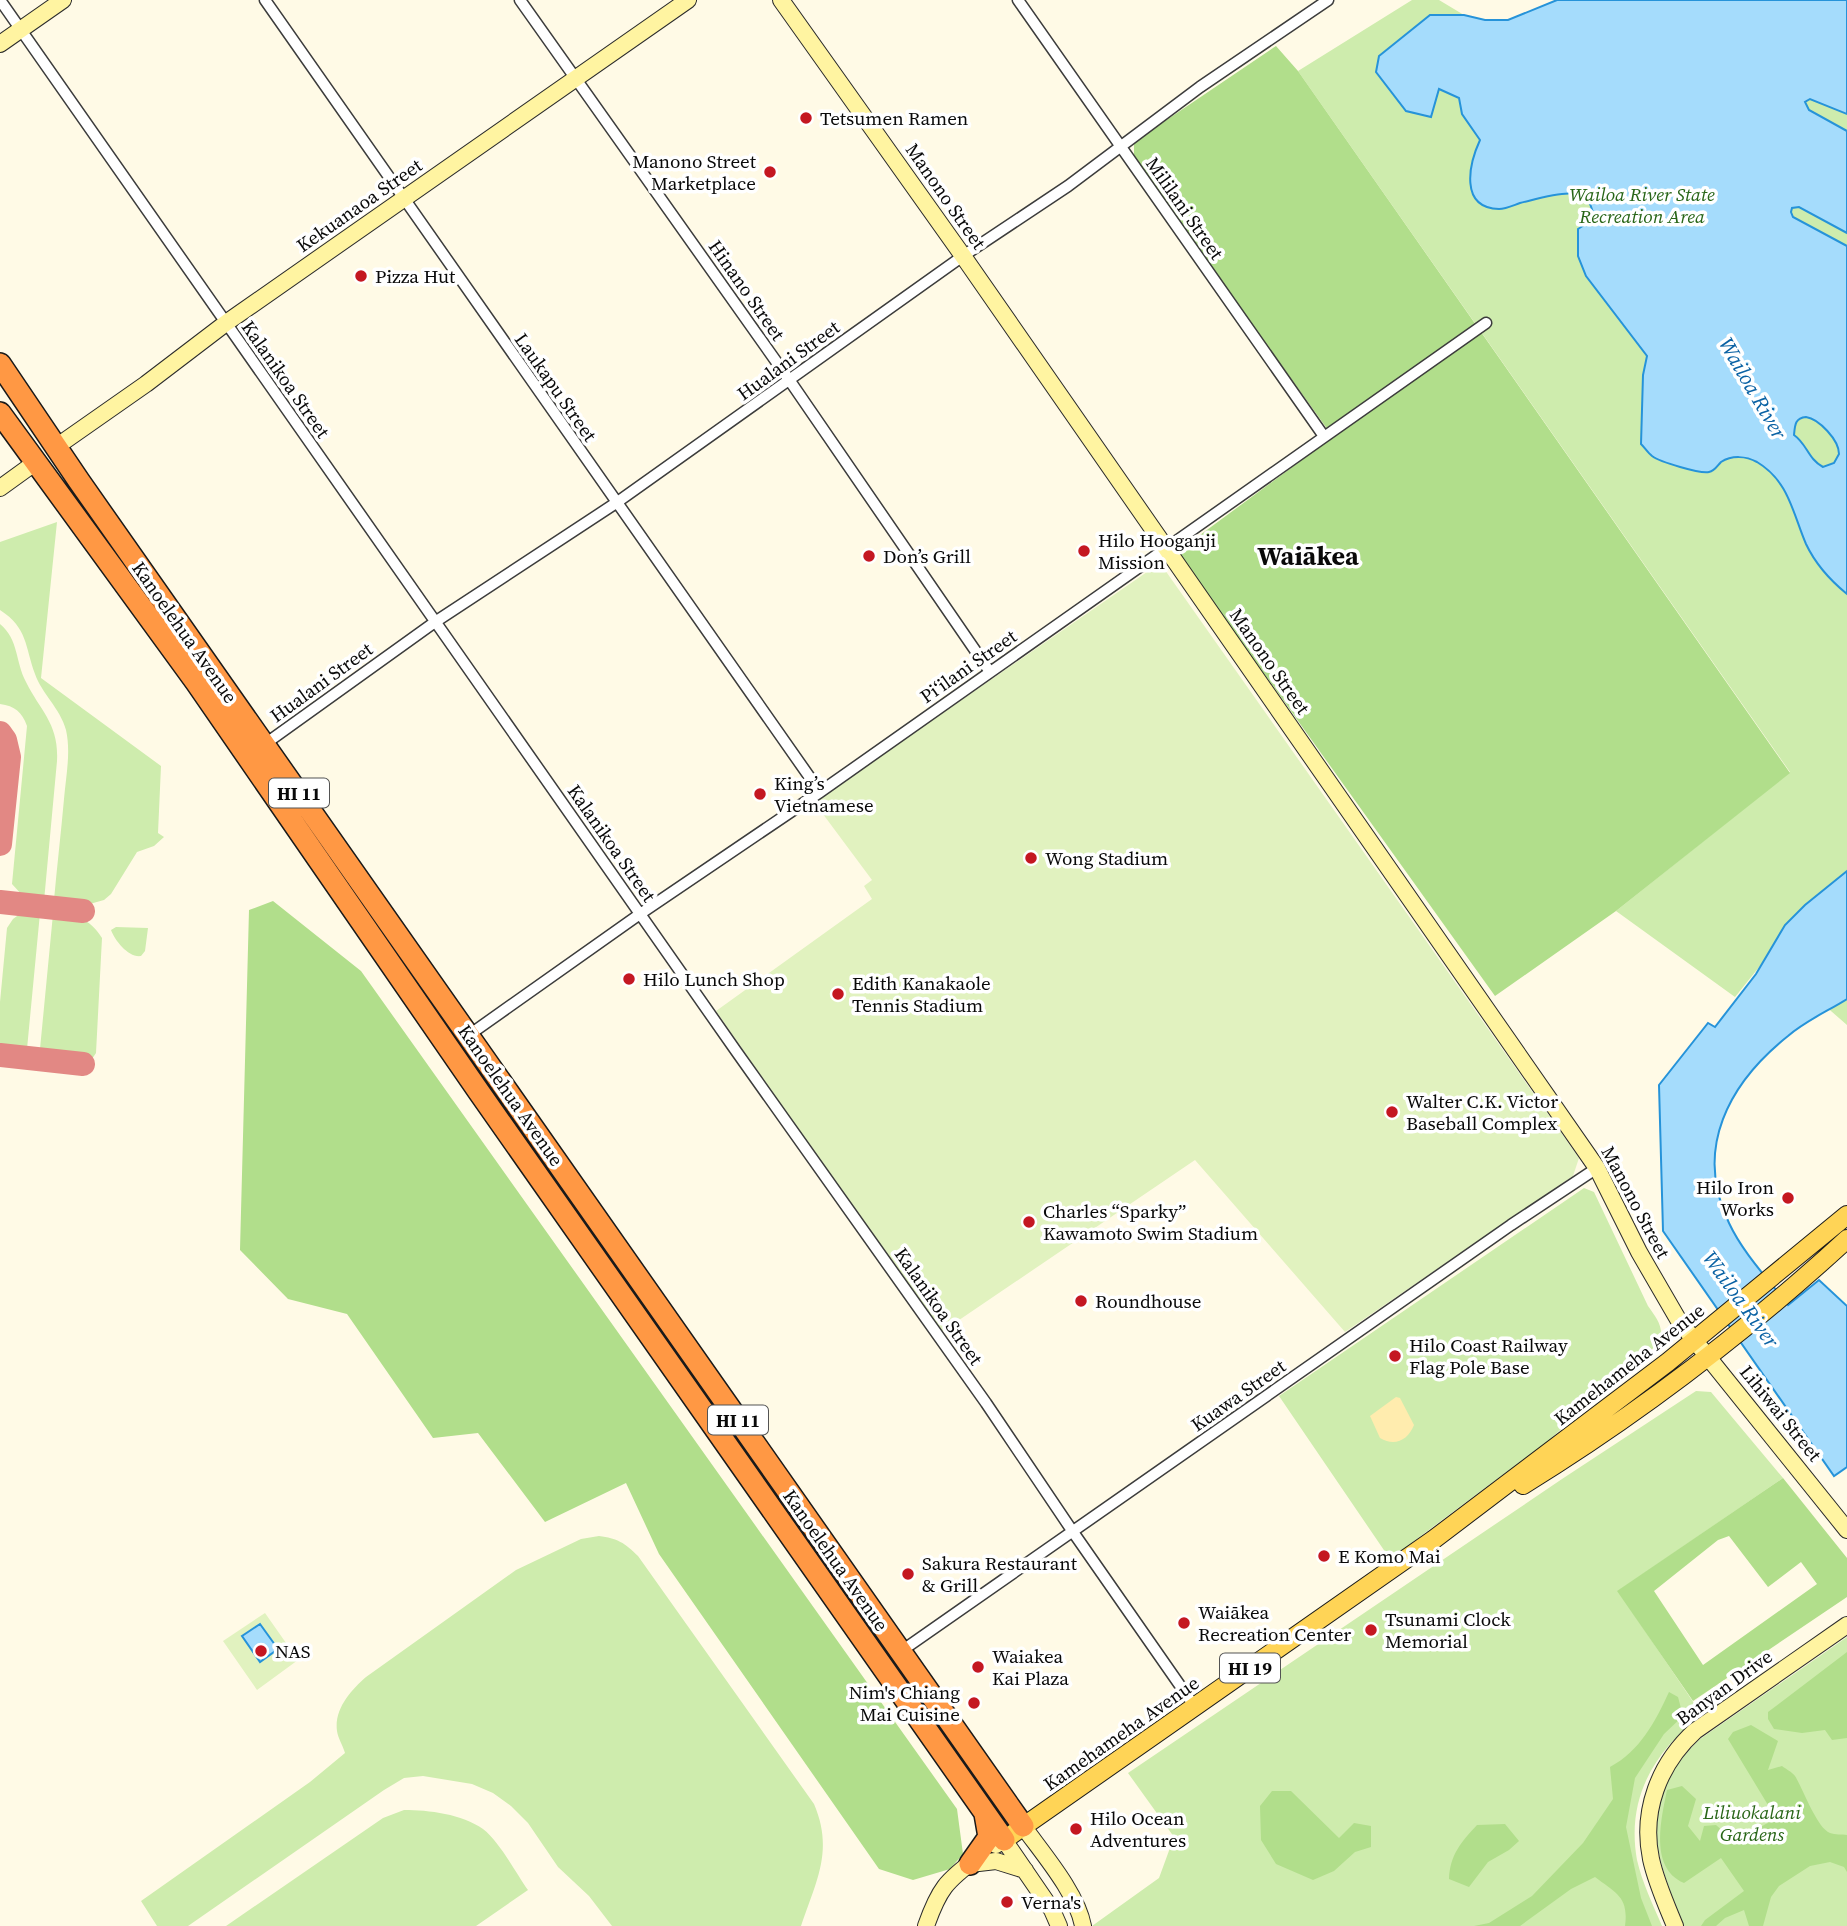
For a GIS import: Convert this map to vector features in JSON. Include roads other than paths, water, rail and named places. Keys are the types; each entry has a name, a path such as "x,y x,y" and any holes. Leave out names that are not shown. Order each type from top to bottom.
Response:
{"highway":[{"name":"Kanoelehua Avenue","path":"0,365 1023,1826"},
{"name":"Kanoelehua Avenue","path":"0,413 196,682 1004,1839"},
{"path":"36,462 56,447"},
{"path":"432,1022 455,1033 469,1035 469,1051 480,1092"},
{"path":"970,1864 989,1837 984,1812"}],"main road":[{"name":"Kamehameha Avenue","path":"1004,1839 1433,1540 1587,1425 1847,1215"},
{"name":"Kamehameha Avenue","path":"1433,1540 1586,1447 1636,1411 1787,1292 1847,1239"}],"street":[{"name":"Kalanikoa Street","path":"0,0 640,915 979,1392 1195,1707"},
{"path":"0,44 63,0"},
{"name":"Laukapu Street","path":"265,0 820,792"},
{"name":"Hinano Street","path":"520,0 790,381 990,672"},
{"name":"Kekuanaoa Street","path":"56,447 146,384 226,323 688,0"},
{"name":"Manono Street","path":"781,0 963,256 1597,1168 1655,1281 1693,1340 1707,1356"},
{"name":"Mililani Street","path":"1018,0 1324,435"},
{"name":"Hualani Street","path":"265,744 435,622 616,503 963,256 1068,186 1119,145 1200,87 1328,0"},
{"name":"Pi‘ilani Street","path":"469,1035 820,792 1486,323"},
{"path":"0,488 36,462"},
{"name":"Kuawa Street","path":"900,1652 1511,1225 1597,1168"},
{"name":"Lihiwai Street","path":"1707,1356 1847,1530"},
{"name":"Banyan Drive","path":"1675,1926 1654,1871 1648,1839 1654,1795 1667,1765 1679,1747 1695,1731 1847,1625"},
{"path":"1023,1826 1072,1899 1081,1915 1083,1926"},
{"path":"1004,1839 1052,1910 1059,1926"},
{"name":"HI 19","path":"926,1925 939,1894 954,1874 1004,1839"},
{"path":"970,1864 996,1861 1025,1870"}],"water":[{"name":"Wailoa River","path":"1557,0 1847,0 1847,114 1810,99 1805,102 1809,110 1847,131 1847,233 1799,207 1792,208 1791,212 1793,217 1847,246 1847,594 1814,558 1783,488 1768,470 1753,460 1739,457 1721,462 1711,471 1697,471 1656,458 1641,444 1643,375 1647,356 1586,276 1578,256 1578,229 1595,218 1589,201 1569,193 1502,209 1486,207 1478,201 1470,183 1480,140 1462,114 1459,98 1439,89 1431,117 1406,111 1376,72 1379,56 1430,15 1464,15 1485,20 1508,20","holes":["1806,417 1827,431 1836,443 1839,454 1834,463 1823,467 1818,464 1794,435 1798,420"]},
{"name":"Wailoa River","path":"1847,871 1847,999 1795,1031 1767,1054 1749,1075 1734,1096 1723,1119 1716,1144 1715,1169 1719,1196 1729,1223 1749,1255 1788,1305 1819,1280 1847,1306 1847,1467 1834,1476 1663,1231 1659,1085 1708,1023 1715,1027 1756,974 1785,925"},
{"path":"260,1624 278,1649 260,1662 242,1636"}],"place":[{"name":"Tetsumen Ramen","path":"806,118"},
{"name":"Manono Street Marketplace","path":"770,172"},
{"name":"Pizza Hut","path":"361,276"},
{"name":"Hilo Hooganji Mission","path":"1084,551"},
{"name":"Don’s Grill","path":"869,556"},
{"name":"King’s Vietnamese","path":"760,794"},
{"name":"Wong Stadium","path":"1031,858"},
{"name":"Hilo Lunch Shop","path":"629,979"},
{"name":"Edith Kanakaole Tennis Stadium","path":"838,994"},
{"name":"Walter C.K. Victor Baseball Complex","path":"1392,1112"},
{"name":"Hilo Iron Works","path":"1788,1198"},
{"name":"Charles “Sparky” Kawamoto Swim Stadium","path":"1029,1222"},
{"name":"Roundhouse","path":"1081,1301"},
{"name":"Hilo Coast Railway Flag Pole Base","path":"1395,1356"},
{"name":"E Komo Mai","path":"1324,1556"},
{"name":"Sakura Restaurant & Grill","path":"908,1574"},
{"name":"Waiākea Recreation Center","path":"1184,1623"},
{"name":"Tsunami Clock Memorial","path":"1371,1630"},
{"name":"NAS","path":"261,1651"},
{"name":"Waiakea Kai Plaza","path":"978,1667"},
{"name":"Nim's Chiang Mai Cuisine","path":"974,1703"},
{"name":"Hilo Ocean Adventures","path":"1076,1829"},
{"name":"Verna's","path":"1007,1902"}],"district":[{"name":"Waiākea","path":"1308,556"}],"park label":[{"name":"Wailoa River State Recreation Area","path":"1642,205"},
{"name":"Liliuokalani Gardens","path":"1752,1823"}]}
